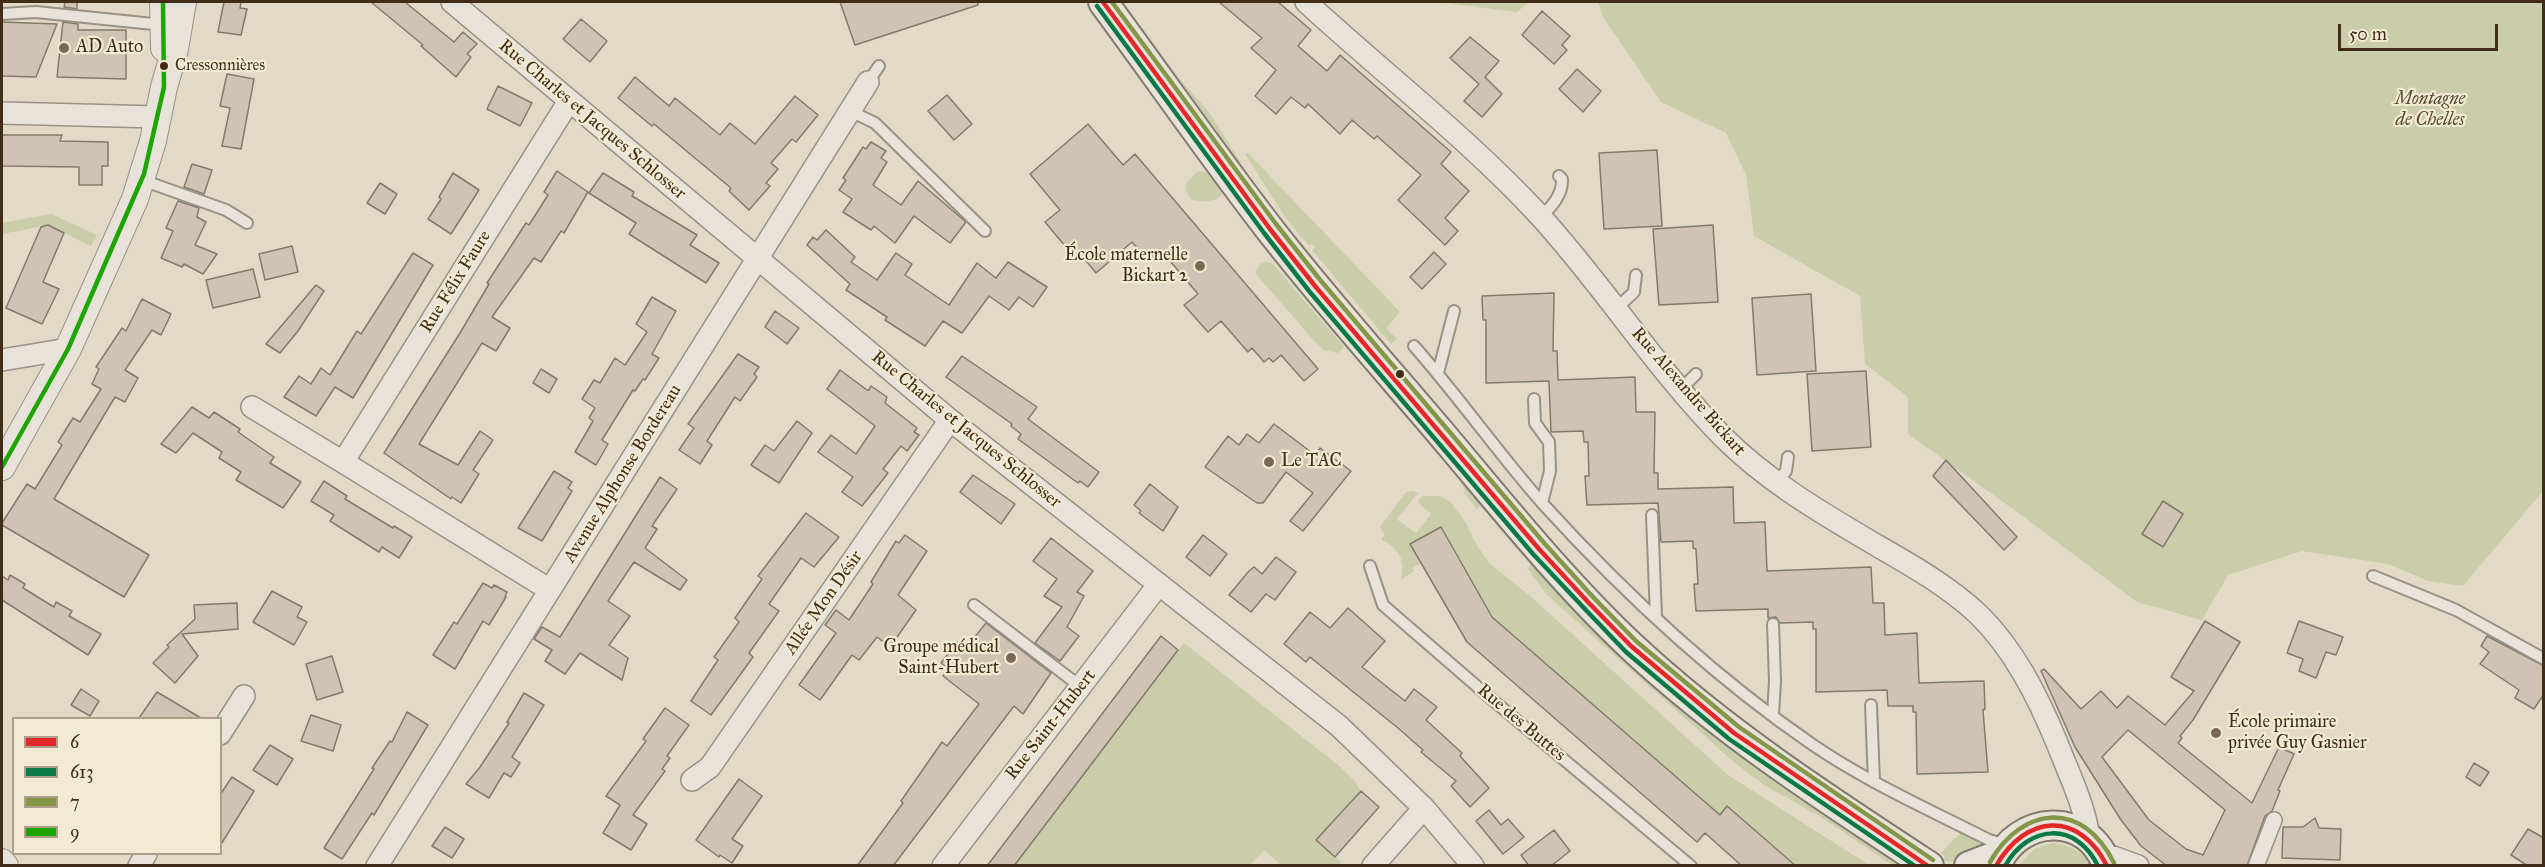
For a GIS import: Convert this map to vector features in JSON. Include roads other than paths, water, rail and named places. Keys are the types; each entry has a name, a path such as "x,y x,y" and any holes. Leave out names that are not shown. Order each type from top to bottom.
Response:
{"main road":[{"path":"1103,2 1270,229 1315,286 1581,595 1630,646 1734,734 1827,799 1929,865"},
{"path":"1969,866 1998,857 2021,833 2038,827 2055,825 2073,829 2100,853"}],"street":[{"path":"175,49 176,2"},
{"path":"2,467 68,349 142,180 175,49 183,2"},
{"name":"Rue Charles et Jacques Schlosser","path":"452,2 950,420 1339,726 1424,807 1473,866"},
{"name":"Rue Alexandre Bickart","path":"1306,2 1455,135 1541,217 1616,309 1689,381 1722,436 1753,465 1777,482 1845,520 1935,581 1978,615 1996,634 2030,685 2046,717 2100,853"},
{"path":"163,14 164,87"},
{"name":"Avenue Alphonse Bordereau","path":"377,866 873,74"},
{"name":"Rue Félix Faure","path":"343,462 569,101"},
{"path":"2,113 158,117"},
{"path":"2,360 68,349"},
{"path":"252,406 550,590"},
{"name":"Allée Mon Désir","path":"692,780 710,767 950,420"},
{"name":"Rue Saint-Hubert","path":"943,866 1159,584"},
{"path":"222,731 244,696"},
{"path":"1373,866 1424,807"},
{"path":"2256,866 2274,820"},
{"path":"2100,853 2138,866"},
{"path":"2,862 5,866"}],"lane":[{"path":"2,14 36,12 163,14"},
{"path":"850,111 875,123 985,231"},
{"path":"1541,217 1552,206 1562,189 1562,179 1559,176"},
{"path":"142,180 226,210 247,223"},
{"path":"1616,309 1634,292 1636,275"},
{"path":"1438,373 1454,311"},
{"path":"1414,346 1542,503 1656,617 1714,671 1814,746 1874,782 1989,840 1998,857"},
{"path":"1534,399 1535,423 1549,442 1550,471 1542,503"},
{"path":"1777,482 1786,471 1788,457"},
{"path":"1652,515 1656,617"},
{"name":"Rue des Buttes","path":"1370,566 1383,604 1495,702 1691,866"},
{"path":"2373,576 2456,610 2544,659"},
{"path":"974,605 1080,687"},
{"path":"1773,624 1775,681 1773,715"},
{"path":"1871,705 1874,782"}],"place":[{"name":"AD Auto","path":"64,48"},
{"name":"Cressonnières","path":"164,66"},
{"name":"École maternelle Bickart 2","path":"1200,266"},
{"name":"Le TAC","path":"1269,462"},
{"name":"Groupe médical Saint-Hubert","path":"1011,658"},
{"name":"École primaire privée Guy Gasnier","path":"2216,733"}],"park label":[{"name":"Montagne de Chelles","path":"2430,110"}]}
